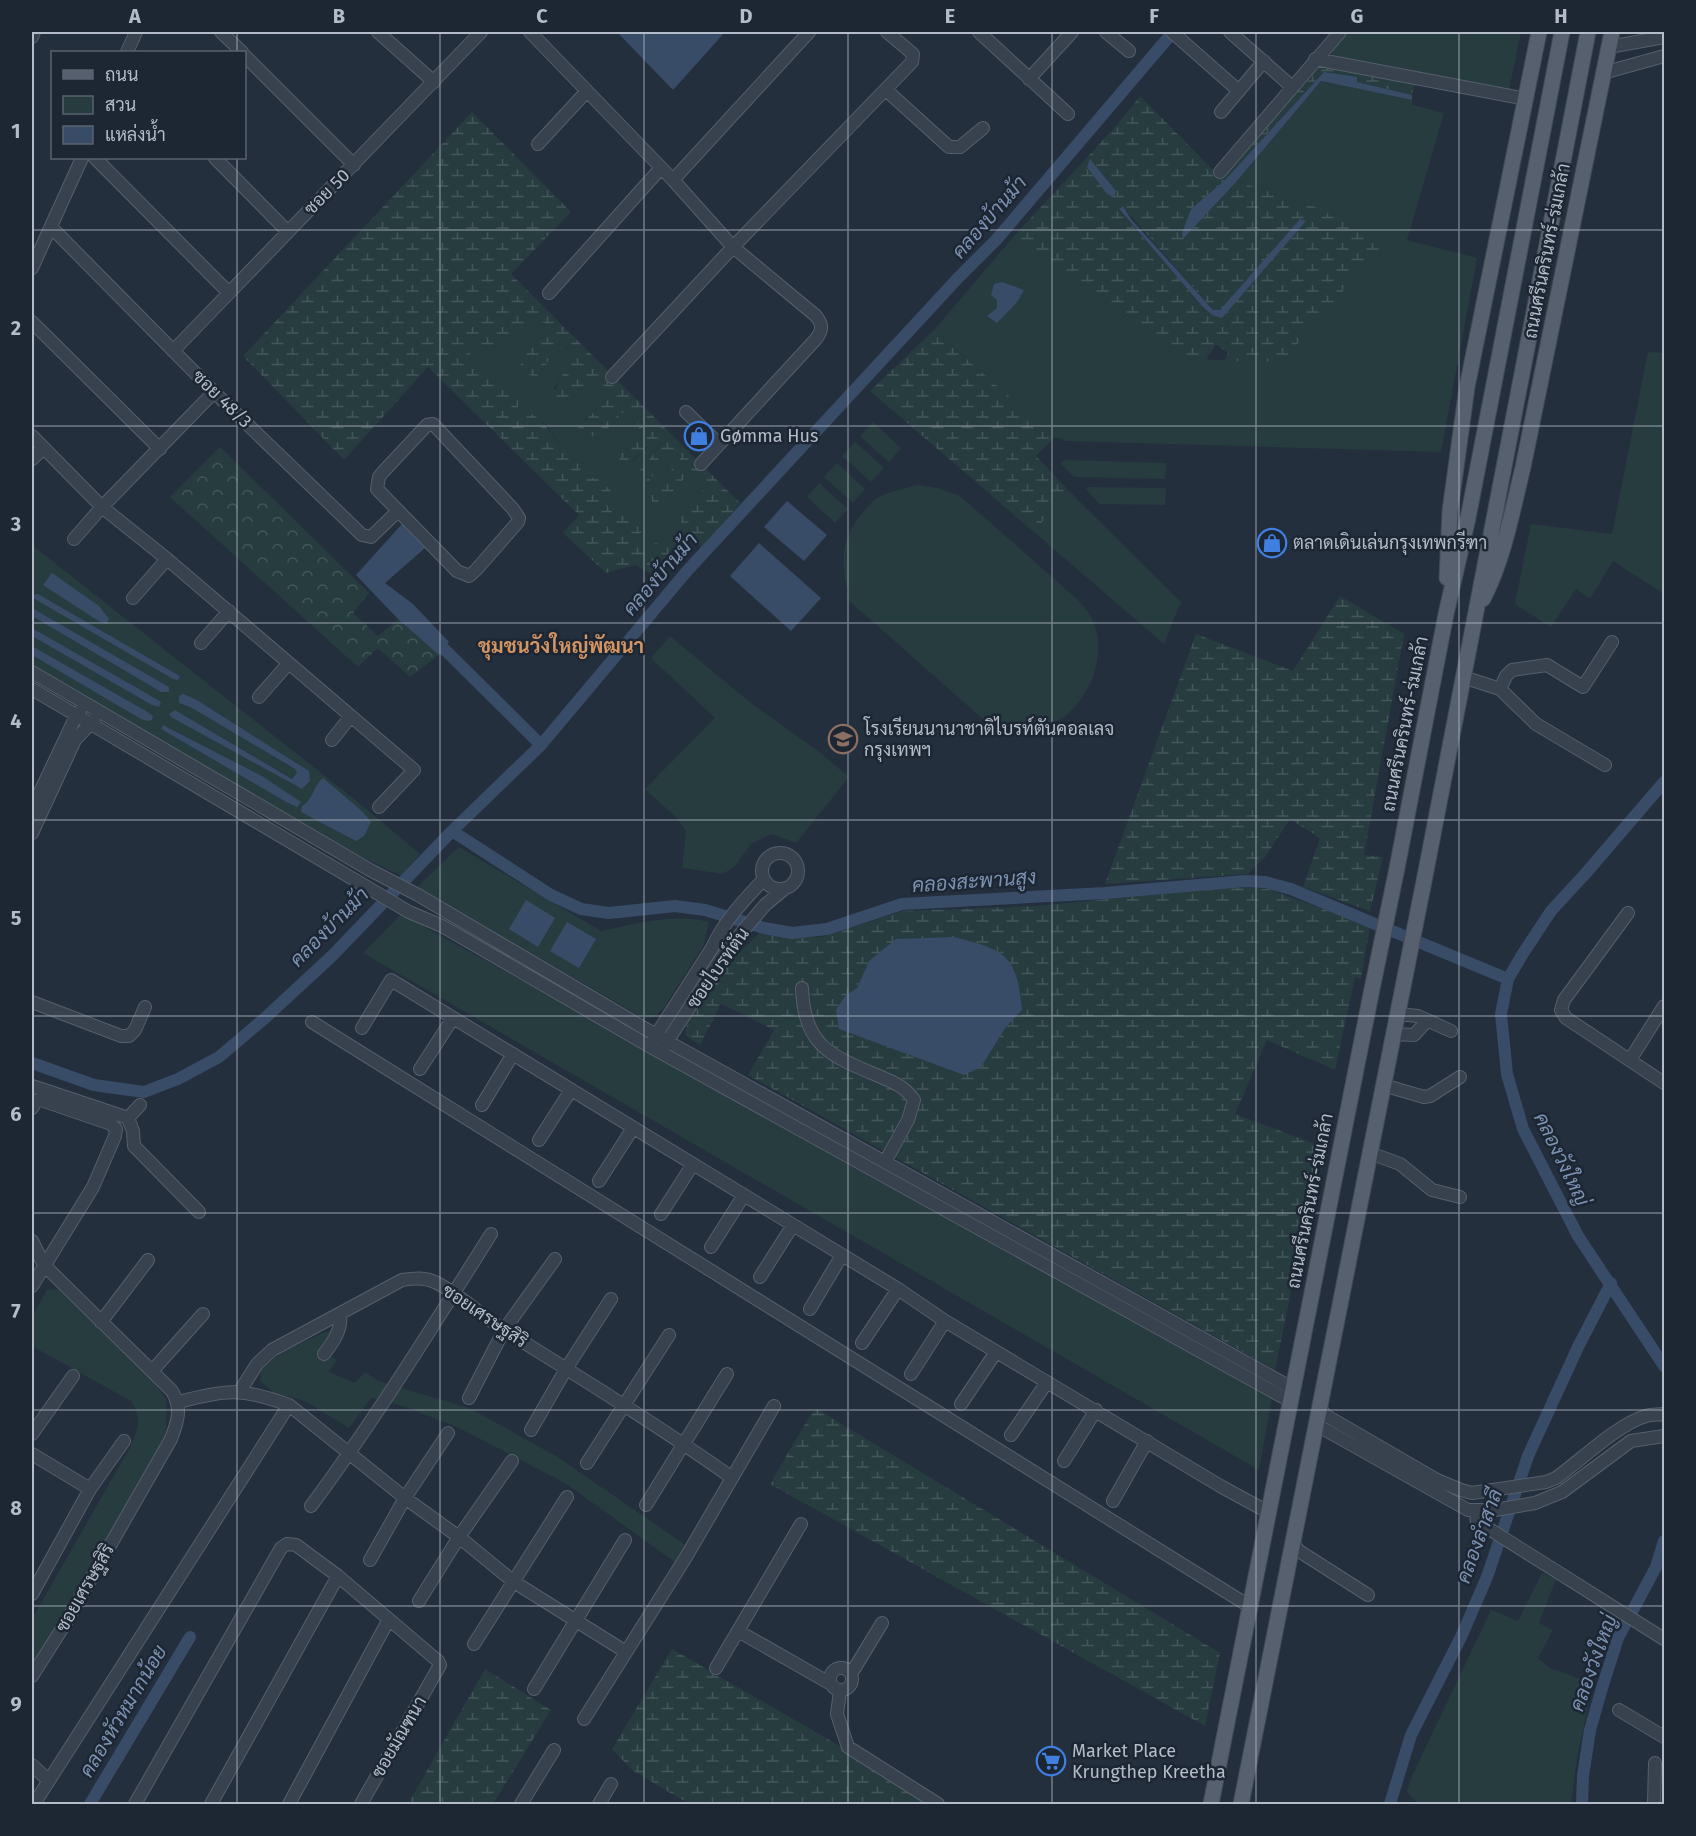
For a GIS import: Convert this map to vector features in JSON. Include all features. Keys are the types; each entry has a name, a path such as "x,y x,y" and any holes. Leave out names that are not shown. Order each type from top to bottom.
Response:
{"main road":[{"name":"ถนนศรีนครินทร์-ร่มเกล้า","path":"1446,614 1450,511 1467,387 1539,32"},
{"path":"1536,49 1552,32"},
{"name":"ถนนศรีนครินทร์-ร่มเกล้า","path":"1210,1801 1446,614 1468,518 1562,32"},
{"name":"ถนนศรีนครินทร์-ร่มเกล้า","path":"1241,1804 1425,876 1534,302 1588,32"},
{"path":"1595,32 1608,50"},
{"name":"ถนนศรีนครินทร์-ร่มเกล้า","path":"1475,615 1494,577 1509,524 1612,32"},
{"name":"ถนนศรีนครินทร์-ร่มเกล้า","path":"1249,1804 1253,1744"}],"street":[{"path":"32,37 34,32"},
{"path":"127,51 136,32"},
{"path":"221,32 240,51"},
{"path":"378,32 434,82"},
{"name":"ซอย 50","path":"173,351 481,32"},
{"path":"530,32 674,180 733,247 815,315 822,327 816,339 701,464"},
{"path":"674,180 809,32"},
{"path":"612,377 914,58 910,51 887,32"},
{"path":"979,32 1068,114"},
{"path":"1106,32 1129,51"},
{"path":"1172,32 1239,91"},
{"path":"1230,32 1291,86"},
{"path":"1220,172 1291,86 1340,32"},
{"path":"1029,79 1067,34"},
{"path":"1608,50 1665,37"},
{"path":"1603,74 1665,56"},
{"path":"246,57 354,165"},
{"path":"1316,59 1527,99"},
{"path":"1221,112 1264,61"},
{"path":"886,90 949,147 960,147 982,128"},
{"path":"538,144 587,91"},
{"path":"32,268 82,159"},
{"path":"96,159 229,292"},
{"path":"216,159 288,232"},
{"path":"549,293 661,168"},
{"name":"ซอย 48/3","path":"51,227 214,392 362,535 371,537 398,511"},
{"path":"32,322 160,449"},
{"path":"74,539 214,392"},
{"path":"686,412 720,444"},
{"path":"433,424 519,518 476,570 469,576 465,576 457,571 398,511 376,489 379,477 427,425 433,424"},
{"path":"32,436 102,507 167,559 414,770 379,807"},
{"path":"32,459 44,448"},
{"path":"133,598 167,559"},
{"path":"201,644 228,611"},
{"path":"1500,689 1506,676 1512,670 1547,665 1583,687 1612,642"},
{"path":"260,697 288,664"},
{"path":"32,672 370,870 418,895 659,1044 885,1162 1291,1395"},
{"path":"1463,677 1500,689 1536,724 1605,765"},
{"path":"32,689 409,912 452,932 659,1044 1291,1395"},
{"path":"32,809 76,716 87,704"},
{"path":"32,833 75,740 88,724 102,714"},
{"path":"332,740 351,716"},
{"name":"ซอยไบรท์ตัน","path":"780,853 791,856 798,866 798,876 794,884 765,905 726,951 659,1044 719,932 764,879 763,866 769,857 780,853"},
{"path":"764,879 771,887 783,890"},
{"path":"1628,913 1563,1000 1561,1010 1566,1018 1665,1083"},
{"path":"362,1028 391,980 898,1289 996,1352 1268,1512"},
{"path":"802,988 802,1008 807,1026 822,1046 840,1060 900,1085 909,1092 914,1100 908,1120 885,1162"},
{"path":"32,1002 121,1036 129,1036 135,1030 145,1007"},
{"path":"1630,1060 1665,1006"},
{"path":"1397,1014 1418,1016 1451,1030"},
{"path":"420,1069 453,1018"},
{"path":"1393,1034 1414,1035 1427,1021"},
{"path":"312,1022 1249,1606"},
{"path":"482,1105 513,1054"},
{"path":"1383,1085 1424,1097 1430,1096 1461,1077"},
{"path":"32,1086 128,1118"},
{"path":"540,1140 571,1090"},
{"path":"32,1108 36,1101 41,1100 111,1124 116,1129 93,1187 32,1287"},
{"path":"128,1118 140,1105"},
{"path":"128,1118 133,1131 134,1146 199,1212"},
{"path":"599,1181 633,1128"},
{"path":"1370,1153 1400,1164 1432,1190 1460,1197"},
{"path":"661,1214 693,1164"},
{"path":"711,1247 744,1196"},
{"path":"760,1277 793,1225"},
{"path":"311,1506 350,1453 491,1234"},
{"path":"32,1241 44,1265 172,1391 179,1402 215,1392 240,1391 289,1405 514,1582 626,1652"},
{"path":"810,1309 842,1255"},
{"path":"469,1398 504,1330 555,1259"},
{"path":"100,1322 148,1260"},
{"name":"ซอยเศรษฐสิริ","path":"240,1391 257,1364 272,1350 402,1280 420,1277 436,1282 454,1293 504,1330 624,1404 731,1478"},
{"path":"862,1343 898,1289"},
{"path":"531,1430 566,1369 611,1299"},
{"path":"152,1371 202,1314"},
{"path":"324,1354 340,1328 340,1314"},
{"path":"911,1374 945,1321"},
{"path":"587,1463 669,1335"},
{"path":"961,1404 996,1352"},
{"path":"646,1505 727,1374"},
{"path":"32,1434 73,1376"},
{"path":"1011,1435 1047,1382"},
{"name":"ซอยเศรษฐสิริ","path":"32,1676 65,1624 171,1439 178,1419 179,1402"},
{"path":"34,1804 289,1405"},
{"path":"584,1719 686,1557 774,1406"},
{"path":"1064,1461 1096,1410"},
{"path":"1665,1414 1649,1415 1620,1429 1556,1478 1529,1485 1472,1493 1437,1480 1325,1415 1318,1414 1322,1428 1468,1510 1495,1510 1535,1503 1562,1492 1631,1441 1665,1436"},
{"path":"370,1560 405,1498 448,1433"},
{"path":"1113,1501 1147,1441"},
{"path":"32,1594 90,1488 124,1442"},
{"path":"32,1454 90,1488"},
{"path":"419,1601 459,1537 512,1461"},
{"path":"474,1644 567,1497"},
{"path":"1476,1510 1477,1524 1486,1527 1665,1640"},
{"path":"716,1668 801,1524"},
{"path":"534,1689 625,1540"},
{"path":"1293,1543 1299,1551 1368,1595"},
{"path":"135,1804 281,1548 287,1544 296,1545 338,1576 388,1621 289,1804"},
{"path":"211,1804 338,1576"},
{"name":"ซอยมัณฑนา","path":"361,1804 440,1665 388,1621"},
{"path":"738,1631 836,1688 850,1686 852,1674 882,1623"},
{"path":"852,1674 843,1668 836,1669 830,1677 836,1688 837,1714 848,1747 938,1804"},
{"path":"1620,1710 1665,1737"},
{"path":"521,1804 554,1750"},
{"path":"1654,1804 1655,1763"},
{"path":"32,1765 48,1780"},
{"path":"599,1804 611,1784"}],"green space":[{"path":"1349,32 1521,32 1509,90 1332,55 1334,48"},
{"path":"1322,65 1415,83 1412,95 1357,82 1357,78 1324,72 1224,181 1191,210 1183,238 1237,181 1315,207 1385,242 1282,362 1224,361 1228,353 1216,344 1206,360 1188,359 1172,353 1015,235 1116,126 1140,96 1221,178","holes":["1122,206 1213,310 1220,310 1212,315 1201,305 1119,210"]},
{"path":"1321,81 1412,100 1413,105 1444,113 1407,240 1477,258 1441,452 1066,441 1055,437 934,330 1015,235 1172,353 1188,359 1282,362 1315,207 1237,181"},
{"path":"472,112 571,212 511,274 740,503 702,548 688,533 650,573 635,565 606,573 563,533 579,515 428,367 344,460 243,356","holes":["534,318 546,324 542,336 519,360 524,372 536,378 553,355 566,346 573,354 558,383 552,402 561,410 592,380 606,387 604,402 578,427 594,437 611,426 623,412 636,416 639,428 624,444 619,459 623,466 658,438 661,443 634,476 635,482 647,484 662,462 677,451 680,460 651,493 652,502 663,505 690,471 701,474 709,484 681,514 681,531 665,546 656,543 644,547 639,536 645,526 625,507 614,514 608,506 613,493 598,477 577,480 583,462 570,447 560,446 538,418 518,408 519,393 490,382 490,369 469,358 474,343 503,346 514,339"]},
{"path":"534,317 546,325 542,336 519,360 536,378 553,355 566,346 573,354 554,389 573,398 588,382 593,380 606,387 604,402 583,421 611,426 623,412 636,416 640,428 624,444 633,461 658,437 661,443 634,476 647,484 662,462 677,450 680,460 667,476 663,505 690,471 702,474 709,485 681,514 682,531 665,546 644,547 639,536 644,526 625,507 615,514 577,480 583,462 560,446 547,425 518,408 502,387 490,382 469,358 474,343 503,346 514,339"},
{"path":"934,330 1055,437 1036,456 1068,490 1034,532 870,391"},
{"path":"1648,352 1664,353 1664,594 1613,561 1590,599 1576,589 1551,627 1515,604 1531,524 1612,534"},
{"path":"873,422 901,448 889,462 860,436"},
{"path":"855,442 884,468 871,482 842,456"},
{"path":"220,447 369,593 353,613 378,636 398,619 439,655 410,677 378,648 358,667 170,497"},
{"path":"1064,460 1167,463 1165,479 1074,477 1061,464"},
{"path":"837,463 865,489 853,503 824,477"},
{"path":"819,483 848,509 835,523 807,497"},
{"path":"917,485 938,488 960,496 1078,600 1092,619 1097,631 1098,645 1095,672 1090,685 1075,707 1058,721 1041,726 1023,727 997,724 993,728 846,598 849,594 844,573 844,553 854,524 877,498"},
{"path":"1088,487 1166,488 1165,505 1099,504 1086,489"},
{"path":"1068,490 1182,603 1164,644 1034,532"},
{"path":"32,545 363,806 420,854 402,876 358,855 32,667 32,655 147,721 146,711 32,646 32,636 150,704 161,704 160,701 32,628 32,616 161,692 165,693 169,687 32,608","holes":["38,594 180,676 178,680","197,700 309,771 310,781 302,789 292,784 175,710 293,779 298,773 295,769 192,708 180,704","163,725 262,776 300,802 296,806 286,802 161,729"]},
{"path":"1340,596 1404,634 1364,855 1383,857 1370,911 1303,887 1320,838 1290,819 1265,857 1248,874 1105,884 1196,634 1293,671"},
{"path":"670,636 752,704 818,751 849,777 796,843 772,834 751,844 735,866 723,874 682,868 686,832 678,819 645,789 715,718 651,658"},
{"path":"459,847 601,931 655,920 695,920 709,922 704,945 663,1009 654,1017 643,1018 417,887"},
{"path":"1234,887 1268,889 1370,926 1361,979 1355,977 1335,1070 1267,1040 1235,1114 1321,1146 1275,1370 748,1075 774,1030 721,1004 700,1045 685,1035 687,1024 724,967 761,932 798,937 822,937 903,911 1035,906","holes":["869,961 1022,1010 1006,1027 981,1067 845,996 857,988"]},
{"path":"401,914 987,1236 1272,1399 1259,1470 363,953"},
{"path":"58,1289 153,1381 166,1399 167,1415 165,1439 32,1672 32,1619 129,1449 138,1425 137,1414 131,1401 32,1346 32,1316 47,1290"},
{"path":"337,1327 322,1350 337,1360 329,1372 355,1383 365,1372 378,1381 469,1408 556,1456 687,1546 675,1562 565,1483 457,1427 403,1406 371,1398 349,1428 305,1401 273,1392 260,1381 261,1369 269,1362 297,1345"},
{"path":"817,1409 1220,1653 1205,1726 770,1484 809,1417"},
{"path":"1542,1573 1556,1579 1539,1623 1553,1630 1538,1658 1550,1668 1593,1684 1577,1758 1571,1804 1420,1804 1407,1791 1411,1778 1491,1610 1518,1621"},
{"path":"672,1649 940,1804 689,1804 632,1770 612,1749"},
{"path":"485,1669 551,1710 493,1804 408,1804"}],"water":[{"path":"617,32 725,32 673,90"},
{"path":"1324,72 1357,77 1357,82 1412,95 1412,100 1321,81 1237,181 1183,239 1182,233 1191,209 1224,181"},
{"path":"1090,159 1116,191 1114,197 1107,194 1087,167"},
{"path":"1123,206 1131,219 1213,310 1220,310 1300,219 1306,221 1222,318 1212,315 1201,305 1119,209"},
{"path":"1002,282 1024,290 1018,301 997,323 987,316 997,308 997,300 991,295 994,284"},
{"path":"787,501 827,535 804,561 764,527"},
{"path":"402,524 425,548 385,583 413,604 449,642 439,655 398,619 356,575"},
{"path":"759,543 821,598 791,631 730,576"},
{"path":"52,573 99,606 109,619 107,624 100,622 43,585"},
{"path":"38,594 180,676 178,680 33,598"},
{"path":"32,608 169,687 169,692 161,692 32,616"},
{"path":"32,628 160,701 161,704 158,707 150,704 32,636"},
{"path":"32,646 146,711 153,716 152,720 141,719 32,655"},
{"path":"183,694 197,700 309,771 310,781 302,789 171,717 169,714 175,710 292,779 297,773 295,769 192,708 179,703 179,696"},
{"path":"163,725 262,776 301,802 297,807 286,802 161,729"},
{"path":"323,778 363,812 371,822 364,836 356,841 301,812 302,806 309,800"},
{"path":"526,900 555,918 538,947 509,929"},
{"path":"567,922 596,939 579,968 550,951"},
{"path":"954,937 985,946 1005,957 1012,966 1020,991 1022,1010 1006,1027 981,1067 964,1075 839,1029 836,1010 845,996 857,988 869,961 896,939"}],"waterway":[{"name":"คลองบ้านม้า","path":"32,1063 94,1085 144,1092 178,1079 219,1057 265,1018 332,956 452,831 541,745 687,571 958,278 996,240 1173,32"},
{"path":"433,638 541,745"},
{"name":"คลองวังใหญ่","path":"1664,782 1551,911 1508,979 1501,1014 1507,1074 1523,1129 1578,1236 1664,1366"},
{"name":"คลองสะพานสูง","path":"452,831 551,895 581,909 609,913 675,906 705,910 764,928 792,933 827,929 902,904 1105,893 1245,881 1265,882 1291,889 1508,979"},
{"name":"คลองลำสาลี","path":"1390,1804 1411,1735 1461,1637 1487,1577 1528,1456 1578,1347 1611,1283"},
{"name":"คลองวังใหญ่","path":"1582,1804 1583,1776 1590,1730 1602,1688 1618,1638 1656,1567 1664,1541"},
{"name":"คลองหัวหมากน้อย","path":"90,1804 190,1637"}],"place":[{"name":"Gømma Hus","path":"699,436"},
{"name":"ตลาดเดินเล่นกรุงเทพกรีฑา","path":"1272,543"},
{"name":"โรงเรียนนานาชาติไบรท์ตันคอลเลจ กรุงเทพฯ","path":"843,739"},
{"name":"Market Place Krungthep Kreetha","path":"1051,1761"}],"district":[{"name":"ชุมชนวังใหญ่พัฒนา","path":"561,646"}]}
